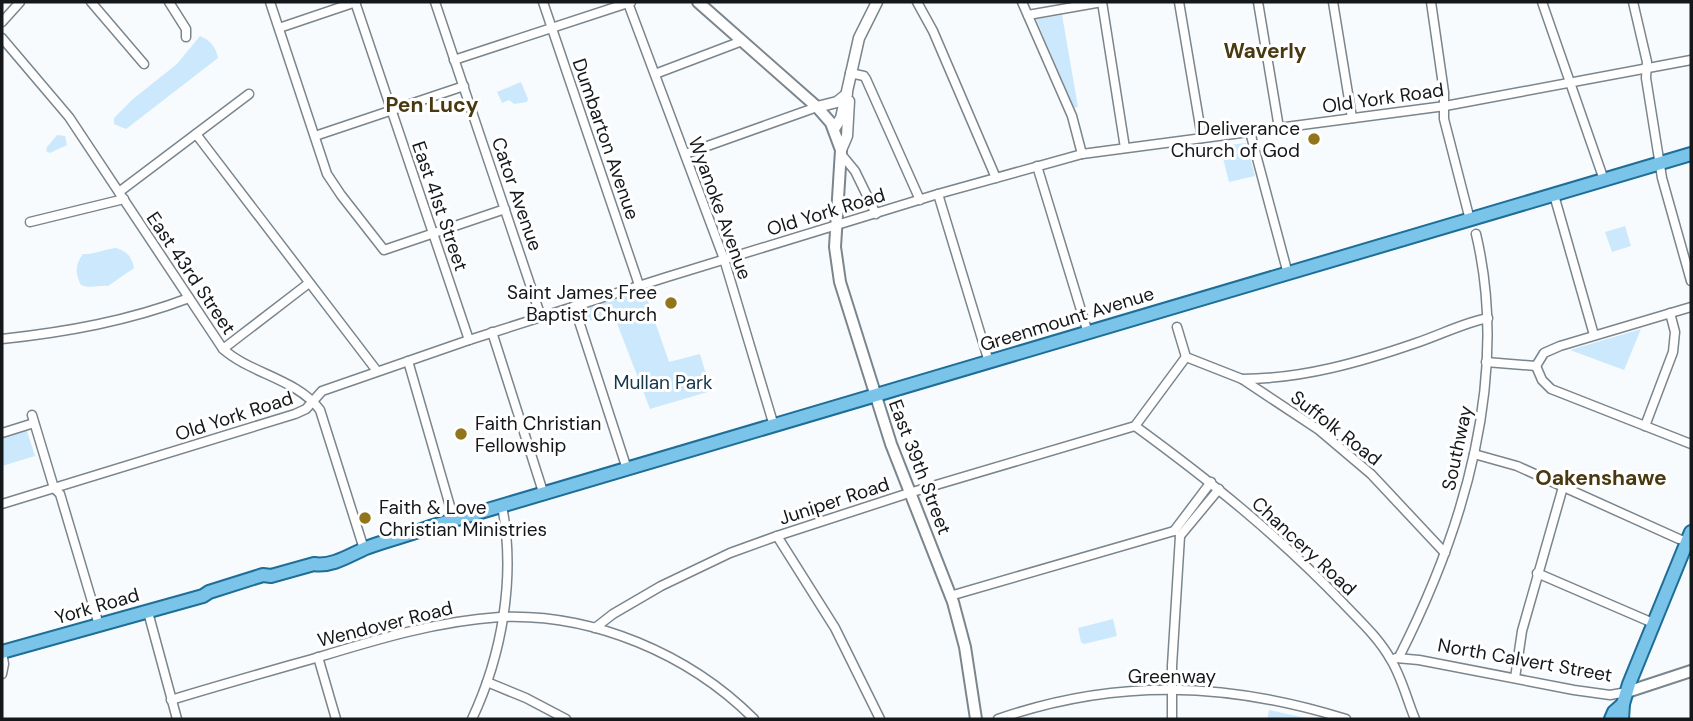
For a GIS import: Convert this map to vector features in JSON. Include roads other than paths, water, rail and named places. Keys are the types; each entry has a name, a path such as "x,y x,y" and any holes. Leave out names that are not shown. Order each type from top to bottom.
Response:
{"main road":[{"path":"698,2 817,107 834,129 841,152"},
{"name":"East 39th Street","path":"841,152 836,254 838,273 875,396 909,493 950,596 967,660 976,719"},
{"name":"Greenmount Avenue","path":"454,520 1691,155"},
{"name":"York Road","path":"2,652 203,596 262,575 271,576 314,564 318,558 364,549 454,520"},
{"path":"1622,719 1625,698 1690,539"},
{"name":"North Calvert Street","path":"1625,698 1691,670"},
{"path":"1611,719 1625,698"}],"street":[{"path":"2,22 20,2"},
{"path":"91,2 144,64"},
{"path":"169,2 186,29 186,37"},
{"path":"270,2 332,182 384,250 505,209"},
{"path":"279,28 355,2"},
{"name":"East 41st Street","path":"355,2 469,340"},
{"name":"Cator Avenue","path":"435,2 541,317"},
{"name":"Dumbarton Avenue","path":"543,2 639,285"},
{"path":"834,129 840,121 859,38 877,2"},
{"path":"917,2 933,31 996,178"},
{"path":"1022,2 1072,116 1082,154"},
{"path":"1028,15 1102,2 1125,148"},
{"path":"1179,2 1202,138"},
{"path":"1258,2 1279,128"},
{"path":"1333,2 1352,118"},
{"path":"1431,2 1445,106 1444,119 1469,220"},
{"path":"1542,2 1604,180"},
{"path":"1633,2 1647,62 1646,78 1662,178 1691,281"},
{"path":"454,60 630,3"},
{"name":"Wyanoke Avenue","path":"630,3 724,259 774,426"},
{"name":"East 43rd Street","path":"3,40 69,117 223,349 238,360 313,400"},
{"path":"655,74 742,41"},
{"name":"Old York Road","path":"2,504 295,414 306,409 322,391 492,332 938,194 1082,154 1445,106 1691,60"},
{"path":"850,73 864,76 866,79 920,200"},
{"path":"315,136 464,86"},
{"path":"30,222 121,196 249,94"},
{"path":"685,154 837,102 847,94"},
{"path":"847,94 848,135 841,152 855,171 876,214"},
{"path":"1250,132 1288,274"},
{"path":"196,134 377,371"},
{"path":"1037,166 1088,333"},
{"path":"938,194 989,362"},
{"path":"1554,195 1594,335"},
{"name":"Southway","path":"1395,658 1418,620 1446,553 1474,454 1482,409 1488,318 1476,234"},
{"path":"223,349 309,283"},
{"path":"2,339 93,327 189,298"},
{"path":"574,306 627,469"},
{"path":"1691,307 1549,350 1540,357 1536,366 1542,380 1551,390 1691,444"},
{"path":"1644,426 1673,352 1675,332 1670,313"},
{"path":"1242,379 1296,376 1347,364 1488,318"},
{"path":"1135,426 1186,358 1177,327"},
{"path":"492,332 544,495"},
{"name":"Suffolk Road","path":"1186,358 1242,379 1310,424 1354,458 1407,509 1446,553"},
{"path":"408,360 454,520"},
{"path":"1486,362 1536,366"},
{"path":"313,400 320,410 364,549"},
{"path":"2,433 33,419 54,488 60,494 99,625"},
{"name":"Chancery Road","path":"1135,426 1211,482 1305,564 1395,658 1415,719"},
{"name":"Juniper Road","path":"595,628 613,614 671,581 730,553 909,493 1135,426"},
{"path":"1474,454 1517,466 1690,539"},
{"path":"1172,719 1177,534 1211,482"},
{"path":"1515,678 1522,631 1563,487"},
{"path":"950,596 1177,534 1219,489"},
{"path":"471,719 487,682 503,617 507,563 502,506"},
{"path":"777,536 835,628 880,719"},
{"path":"1537,573 1654,622"},
{"path":"148,612 177,719"},
{"name":"Wendover Road","path":"171,700 432,626 503,617 541,618 595,628 638,643 685,666 730,697 754,719"},
{"path":"2,652 2,674"},
{"path":"318,657 336,719"},
{"name":"North Calvert Street","path":"1395,658 1625,698"},
{"path":"487,682 566,719"},
{"name":"Greenway","path":"998,719 1072,698 1172,688 1263,697 1346,719"}],"place":[{"name":"Deliverance Church of God","path":"1314,139"},
{"name":"Saint James Free Baptist Church","path":"671,303"},
{"name":"Faith Christian Fellowship","path":"461,434"},
{"name":"Faith & Love Christian Ministries","path":"365,518"}],"district":[{"name":"Waverly","path":"1265,51"},
{"name":"Pen Lucy","path":"432,105"},
{"name":"Oakenshawe","path":"1601,478"}],"park label":[{"name":"Mullan Park","path":"663,382"}]}
